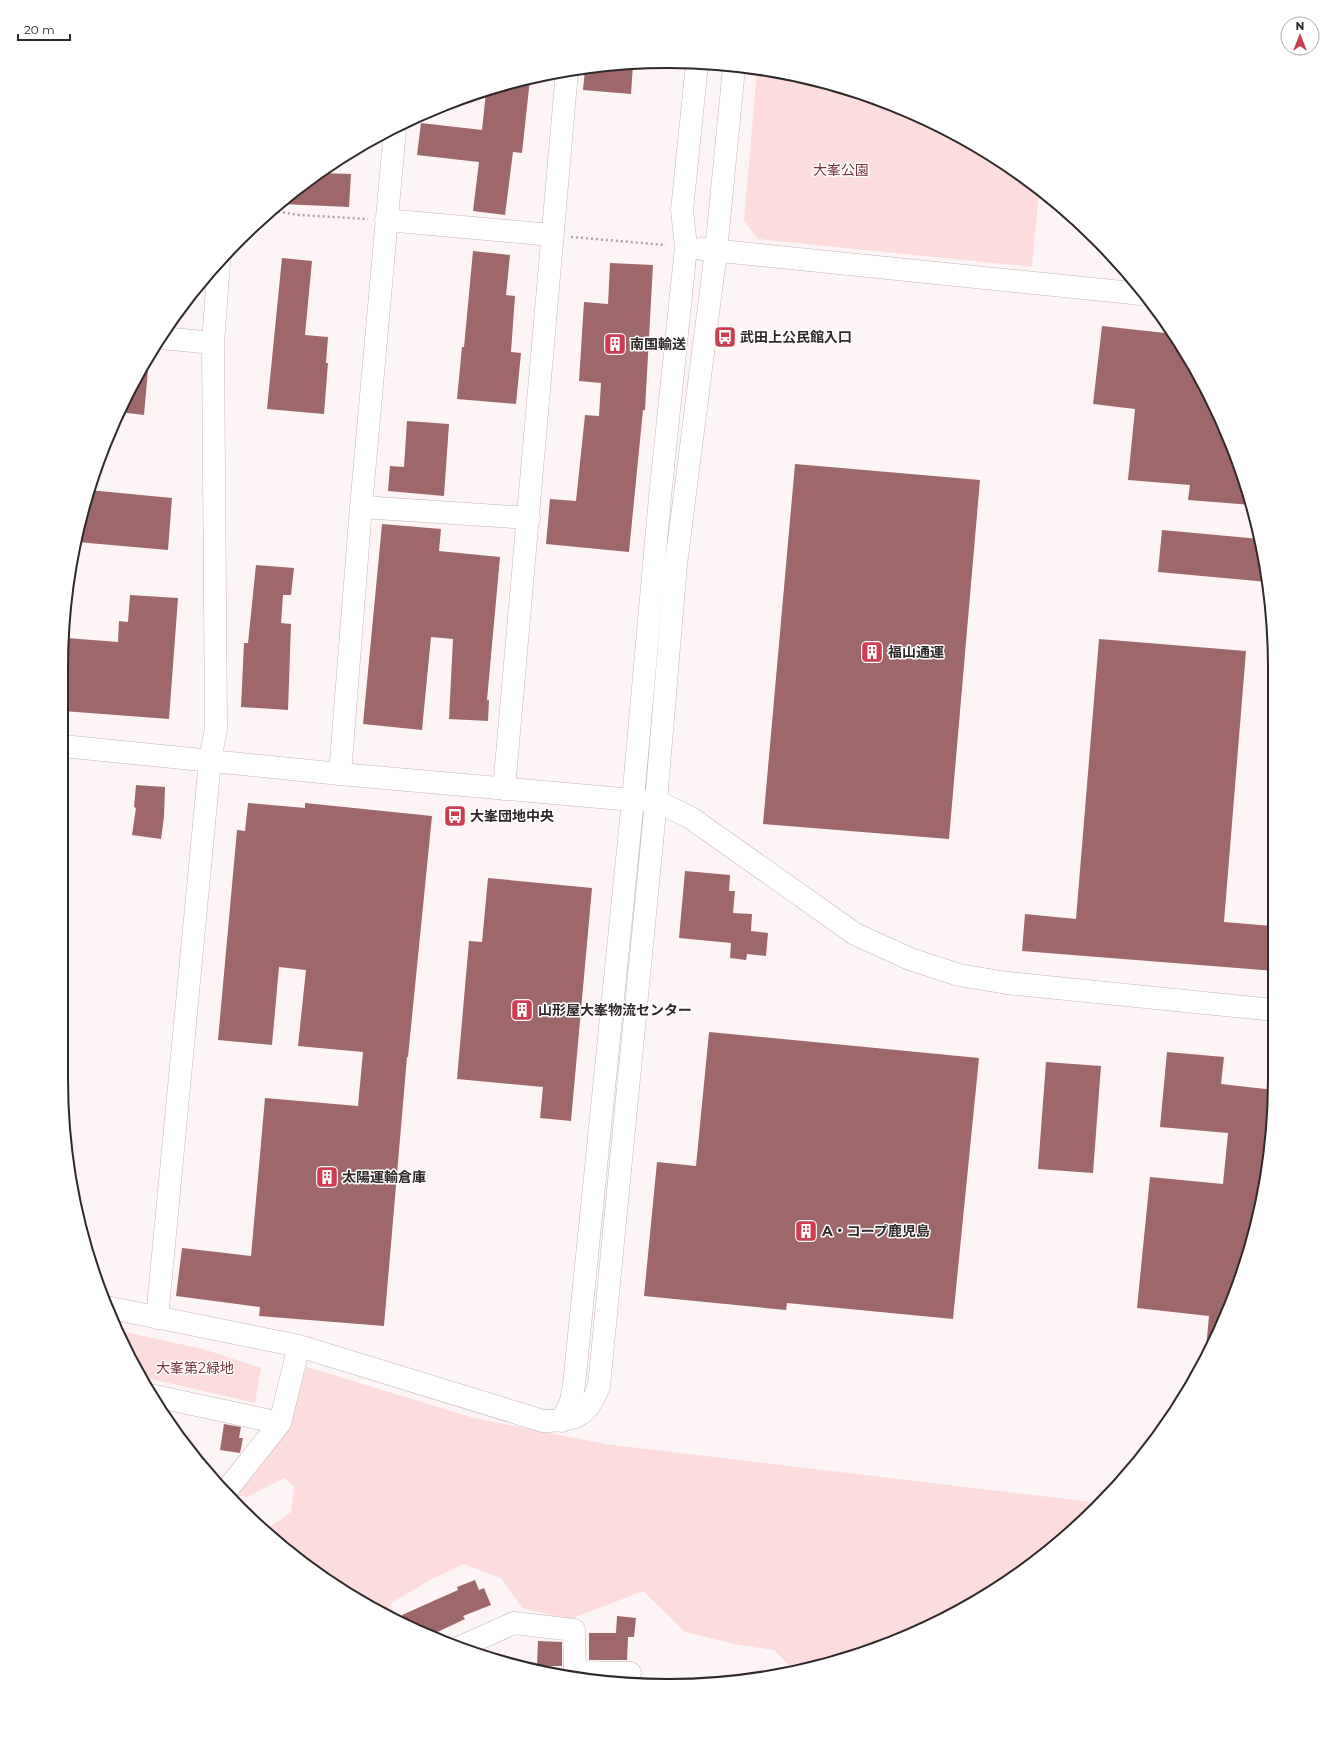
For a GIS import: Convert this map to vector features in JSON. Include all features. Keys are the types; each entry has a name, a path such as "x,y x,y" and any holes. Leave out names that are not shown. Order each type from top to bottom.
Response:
{"street":[{"path":"562,1421 571,1401 574,1385 633,800 660,497 686,247 682,210 697,69"},
{"path":"114,1309 299,1346 543,1421 562,1421 575,1418 593,1403 599,1386 656,801 676,564 716,250 734,72"},
{"path":"504,789 529,518 566,77"},
{"path":"340,774 361,507 393,135"},
{"path":"386,220 552,235"},
{"path":"686,247 1136,293"},
{"path":"157,1318 210,761 216,728 213,343 218,271"},
{"path":"167,338 213,343"},
{"path":"361,507 529,518"},
{"path":"68,747 340,774 656,801 691,818 855,934 910,959 959,975 1007,983 1268,1009"},
{"path":"229,1487 280,1422 299,1346"},
{"path":"159,1397 280,1422"},
{"path":"467,1644 514,1623 574,1630 575,1671"},
{"path":"593,1674 630,1673"}],"path":[{"path":"278,212 299,215 386,220"},
{"path":"552,235 686,247"}],"green space":[{"name":"大峯公園","path":"757,75 823,88 898,114 968,148 1001,169 1038,196 1032,267 758,239 744,221"},
{"name":"大峯第2緑地","path":"124,1332 203,1349 261,1368 255,1403 147,1378"},
{"path":"307,1367 474,1418 605,1444 1093,1502 1064,1530 1033,1555 968,1599 898,1633 861,1647 823,1659 790,1666 774,1650 739,1645 685,1632 643,1591 571,1619 522,1608 501,1578 464,1564 430,1580 391,1603 393,1612 368,1599 303,1555 269,1527 291,1512 294,1486 284,1478 247,1497 236,1495 292,1408"}],"building":[{"path":"633,69 631,94 583,90 585,74"},
{"path":"529,85 522,153 513,152 505,215 473,211 479,162 417,155 421,123 482,130 486,97"},
{"path":"329,173 351,174 349,207 288,204"},
{"path":"473,251 510,255 506,295 515,296 511,352 521,353 516,404 457,399 462,347 464,347"},
{"path":"282,258 312,261 305,335 328,337 326,363 328,363 324,414 267,409"},
{"path":"610,263 653,265 645,410 643,410 629,552 546,544 550,499 576,501 585,415 599,416 601,383 579,381 584,302 608,304"},
{"path":"1102,326 1166,333 1188,368 1206,403 1222,438 1245,504 1188,500 1190,485 1128,480 1135,409 1093,404"},
{"path":"148,368 144,415 126,413"},
{"path":"407,421 449,424 444,496 388,491 390,466 404,467"},
{"name":"福山通運","path":"795,464 980,480 949,839 763,824"},
{"path":"95,491 172,498 168,550 82,542 88,513"},
{"path":"382,524 441,529 439,551 500,557 487,700 489,700 488,721 449,719 453,639 431,637 422,730 363,724"},
{"path":"1162,530 1253,538 1261,581 1158,572"},
{"path":"256,565 294,568 291,595 283,595 281,623 291,624 288,710 241,707 244,643 248,643"},
{"path":"130,595 178,598 169,719 68,711 69,638 118,642 119,621 128,622"},
{"path":"1099,639 1246,651 1224,922 1268,926 1268,971 1022,951 1025,914 1076,919"},
{"path":"136,785 165,787 164,817 161,839 132,835 136,808 134,807"},
{"path":"248,803 305,808 305,803 432,816 407,1057 384,1326 259,1316 260,1307 176,1296 182,1248 251,1256 265,1098 358,1106 363,1052 298,1046 306,970 279,967 272,1045 218,1040 237,830 245,831"},
{"path":"685,871 730,875 729,891 735,891 733,913 752,914 751,931 768,933 766,956 747,954 746,960 730,958 731,943 679,938"},
{"name":"山形屋大峯物流センター","path":"488,878 592,888 571,1121 540,1118 543,1087 457,1079 469,941 482,942"},
{"name":"A・コープ鹿児島","path":"709,1032 979,1058 953,1319 787,1303 786,1310 644,1296 657,1162 696,1166"},
{"path":"1167,1052 1224,1057 1221,1084 1268,1089 1267,1118 1263,1157 1248,1234 1222,1309 1207,1343 1209,1316 1137,1308 1150,1177 1223,1184 1228,1133 1160,1127"},
{"path":"1046,1062 1101,1066 1093,1173 1038,1169"},
{"path":"224,1424 241,1427 239,1438 243,1438 240,1453 220,1450"},
{"path":"475,1580 479,1590 484,1588 491,1605 463,1616 465,1619 437,1632 403,1617 402,1615 458,1590 457,1587"},
{"path":"617,1616 636,1618 634,1637 628,1637 627,1660 589,1660 589,1633 616,1633"},
{"path":"538,1641 562,1642 562,1666 546,1666 537,1664"}],"place":[{"name":"武田上公民館入口","path":"725,337"},
{"name":"南国輸送","path":"615,344"},
{"name":"福山通運","path":"872,652"},
{"name":"大峯団地中央","path":"455,816"},
{"name":"山形屋大峯物流センター","path":"522,1010"},
{"name":"太陽運輸倉庫","path":"327,1177"},
{"name":"A・コープ鹿児島","path":"806,1231"}]}
